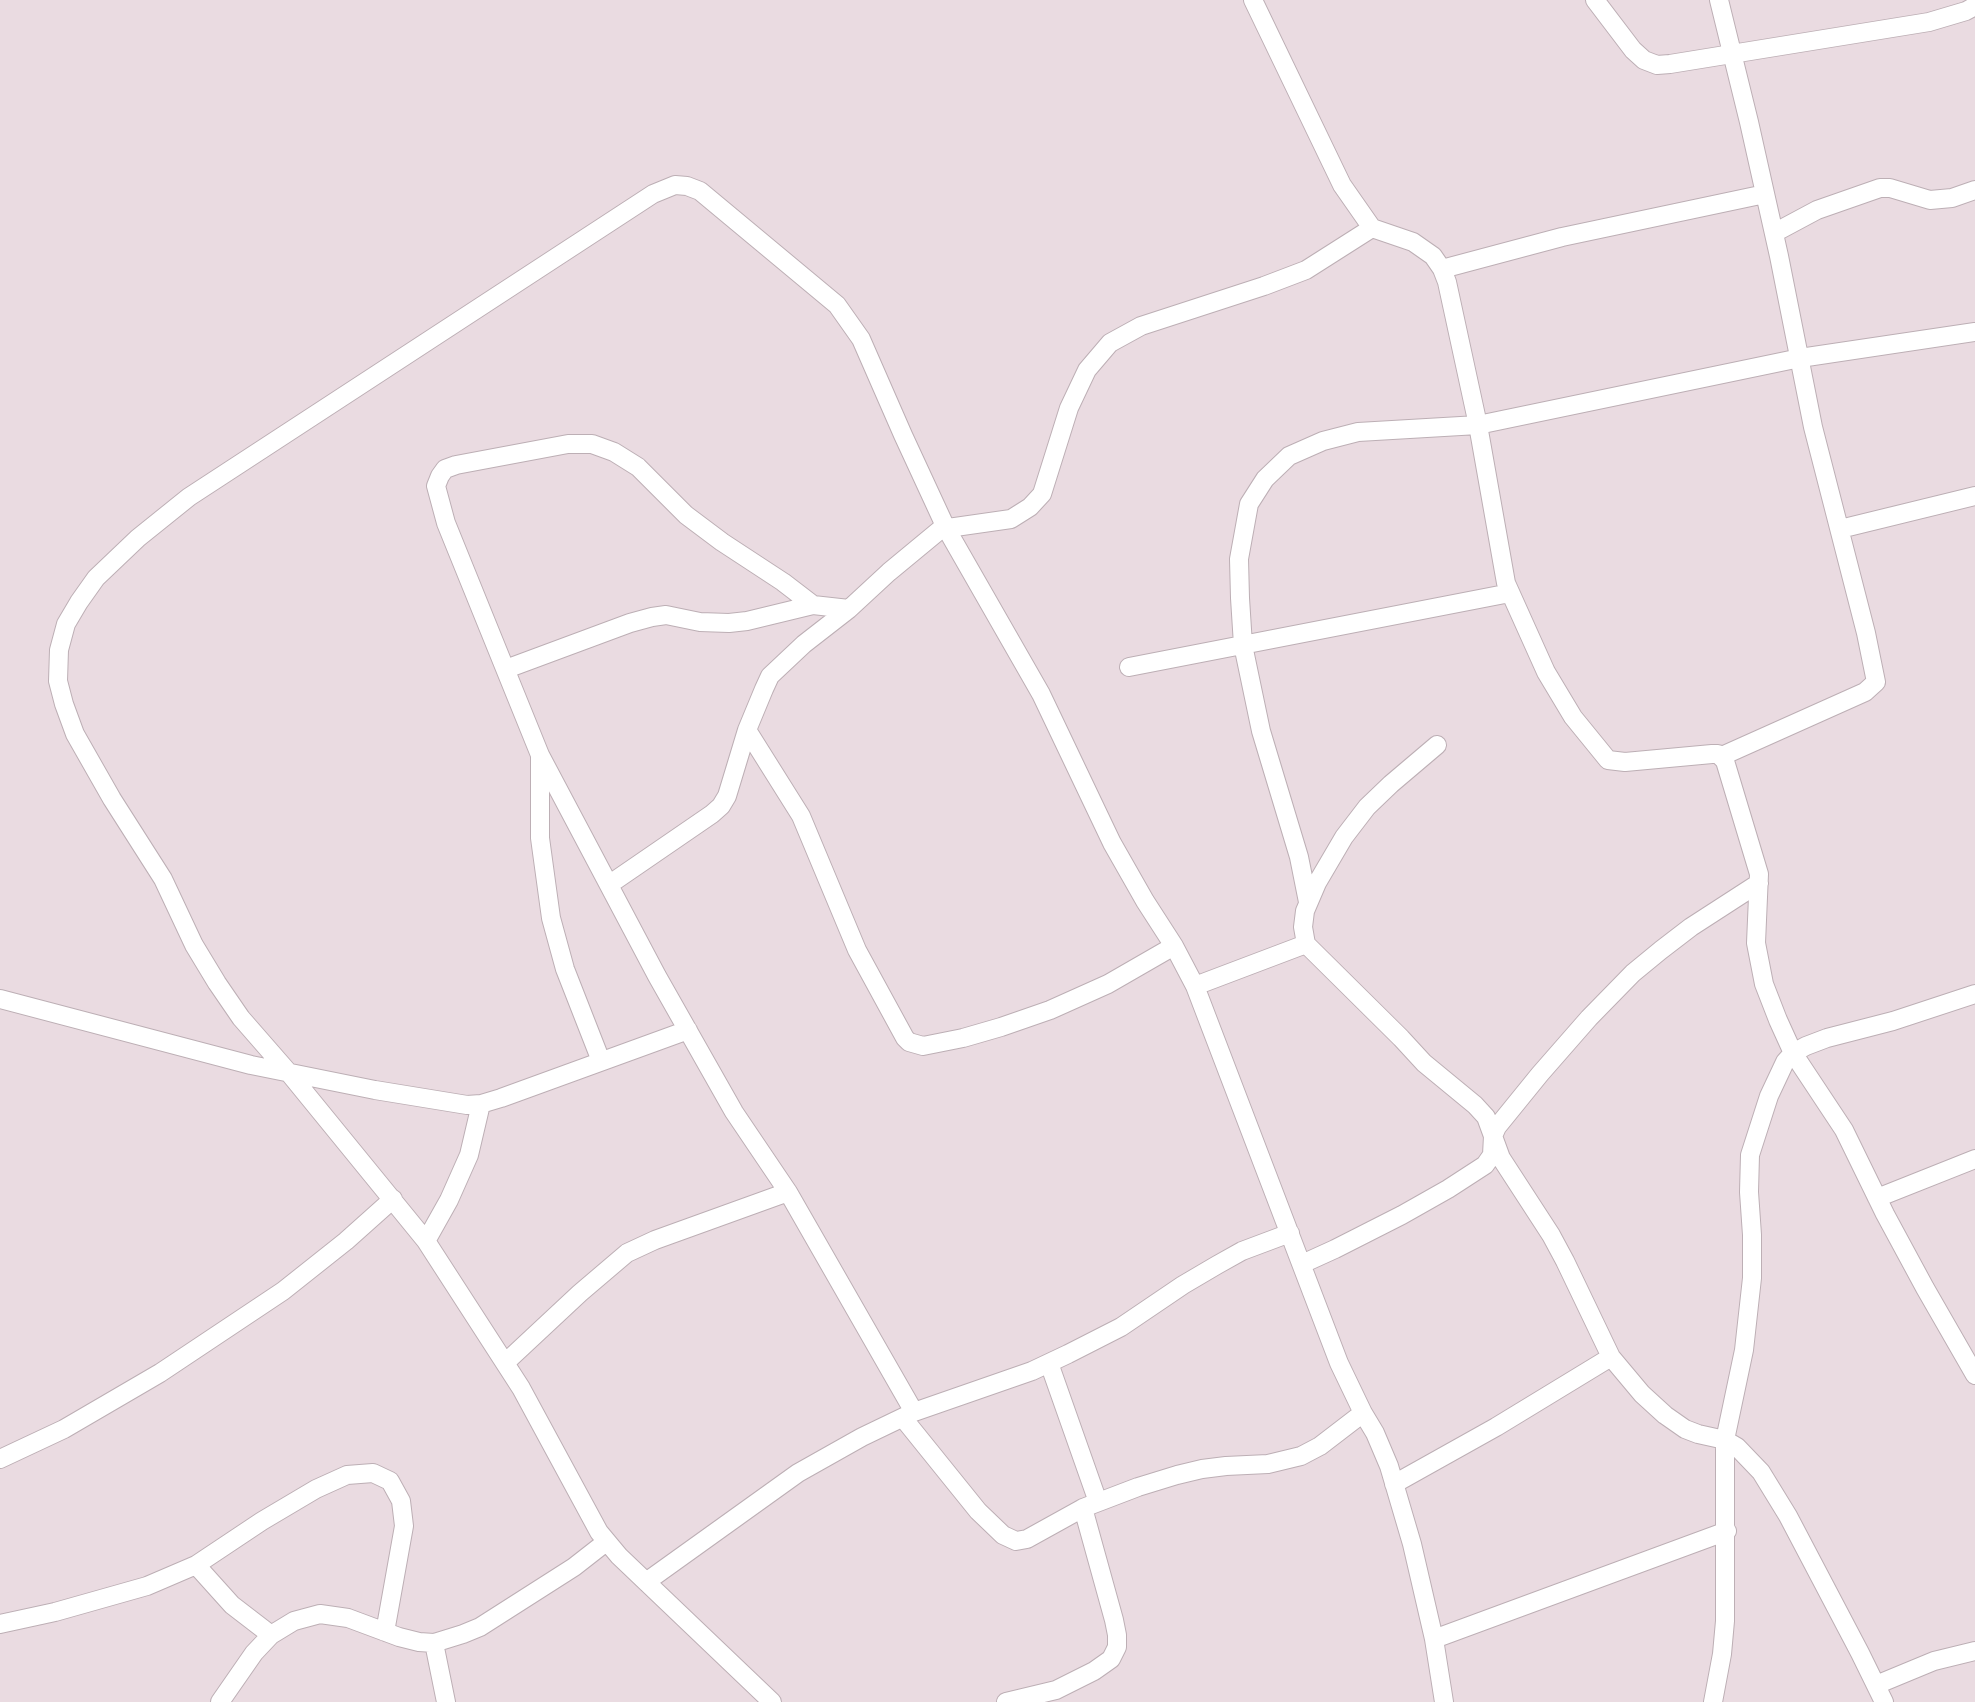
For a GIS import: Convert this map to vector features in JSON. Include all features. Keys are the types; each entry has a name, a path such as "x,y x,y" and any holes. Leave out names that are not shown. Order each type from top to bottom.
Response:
{"street":[{"path":"1253,0 1342,185 1372,228 1414,242 1433,256 1442,268 1447,282 1478,425 1504,574 1510,593 1546,672 1572,717 1608,760 1625,762 1712,754 1722,756 1864,692 1876,682 1840,529 1812,427 1774,233 1719,0"},
{"path":"1595,0 1633,50 1644,60 1657,65 1929,22 1966,12 1975,6"},
{"path":"772,1702 606,1542 593,1522 521,1388 426,1241 242,1018 217,983 194,945 163,879 112,799 75,734 58,681 59,650 66,624 78,602 96,578 138,538 189,496 638,204 663,189 675,185 687,186 700,192 837,305 861,338 902,435 946,528 1041,694 1112,843 1145,901 1174,946 1194,986 1339,1363 1389,1466 1412,1544 1434,1639 1442,1701"},
{"path":"1774,233 1817,210 1880,188 1890,188 1930,200 1952,198 1975,190"},
{"path":"1442,268 1562,237 1765,194"},
{"path":"610,884 721,806 727,796 747,730 770,676 804,644 849,609 936,532 946,528 986,524 1011,519 1030,507 1042,494 1069,408 1087,370 1110,343 1141,326 1264,286 1306,270 1372,228"},
{"path":"1308,902 1299,857 1261,731 1243,645 1239,559 1249,504 1265,479 1289,456 1323,441 1358,432 1478,425 1800,358 1975,332"},
{"path":"813,606 783,582 722,542 686,515 638,467 614,452 592,444 568,444 456,464 445,469 436,486 446,522 540,755 610,884 657,976 734,1112 788,1192 908,1415 978,1511 1010,1540 1027,1539 1091,1505 1145,1485 1202,1469 1268,1464 1301,1456 1320,1446 1363,1413"},
{"path":"1840,529 1975,496"},
{"path":"1129,667 1510,593"},
{"path":"506,669 630,623 652,617 666,616 700,622 729,623 747,621 813,606 849,609"},
{"path":"747,730 801,816 857,950 905,1038 909,1042 923,1046 1001,1028 1050,1010 1108,984 1174,946"},
{"path":"1437,745 1390,784 1368,807 1344,837 1308,902 1303,927 1306,944 1424,1063 1481,1111 1490,1125 1501,1158 1565,1261 1610,1356 1642,1394 1665,1415 1685,1429 1726,1440 1737,1447 1761,1472 1884,1702"},
{"path":"540,755 540,838 551,918 565,968 601,1061"},
{"path":"1722,756 1756,863 1759,883 1755,923 1758,960 1764,984 1793,1053 1844,1130 1877,1198 1925,1288 1975,1374"},
{"path":"1302,1264 1402,1215 1468,1176 1490,1160 1493,1136 1497,1127 1589,1018 1633,974 1691,927 1759,883"},
{"path":"1194,986 1306,944"},
{"path":"1713,1702 1722,1654 1725,1621 1727,1531 1726,1440 1744,1350 1752,1278 1752,1235 1748,1192 1750,1155 1779,1072 1793,1053 1806,1046 1827,1038 1893,1021 1975,994"},
{"path":"0,999 150,1039 289,1073 453,1104 481,1104 688,1030"},
{"path":"426,1241 449,1200 469,1155 481,1104"},
{"path":"1877,1198 1975,1159"},
{"path":"505,1363 580,1293 627,1253 655,1240 788,1192"},
{"path":"0,1459 64,1429 168,1368 283,1291 346,1241 393,1199"},
{"path":"646,1582 798,1473 862,1437 908,1415 1049,1363 1121,1327 1183,1284 1242,1251 1290,1233"},
{"path":"1394,1484 1496,1427 1610,1356"},
{"path":"1006,1702 1062,1696 1111,1659 1116,1647 1117,1635 1091,1505 1049,1363"},
{"path":"0,1624 54,1612 146,1586 196,1565 316,1489 347,1475 373,1473 390,1481 398,1494 402,1501 404,1526 385,1632"},
{"path":"1434,1639 1727,1531"},
{"path":"220,1702 254,1653 271,1635 294,1621 320,1614 348,1618 419,1642 434,1642 480,1627 574,1567 606,1542"},
{"path":"196,1565 232,1605 271,1635"},
{"path":"434,1642 446,1702"},
{"path":"1876,1686 1934,1661 1975,1651"},
{"path":"233,1684 236,1702"}]}
